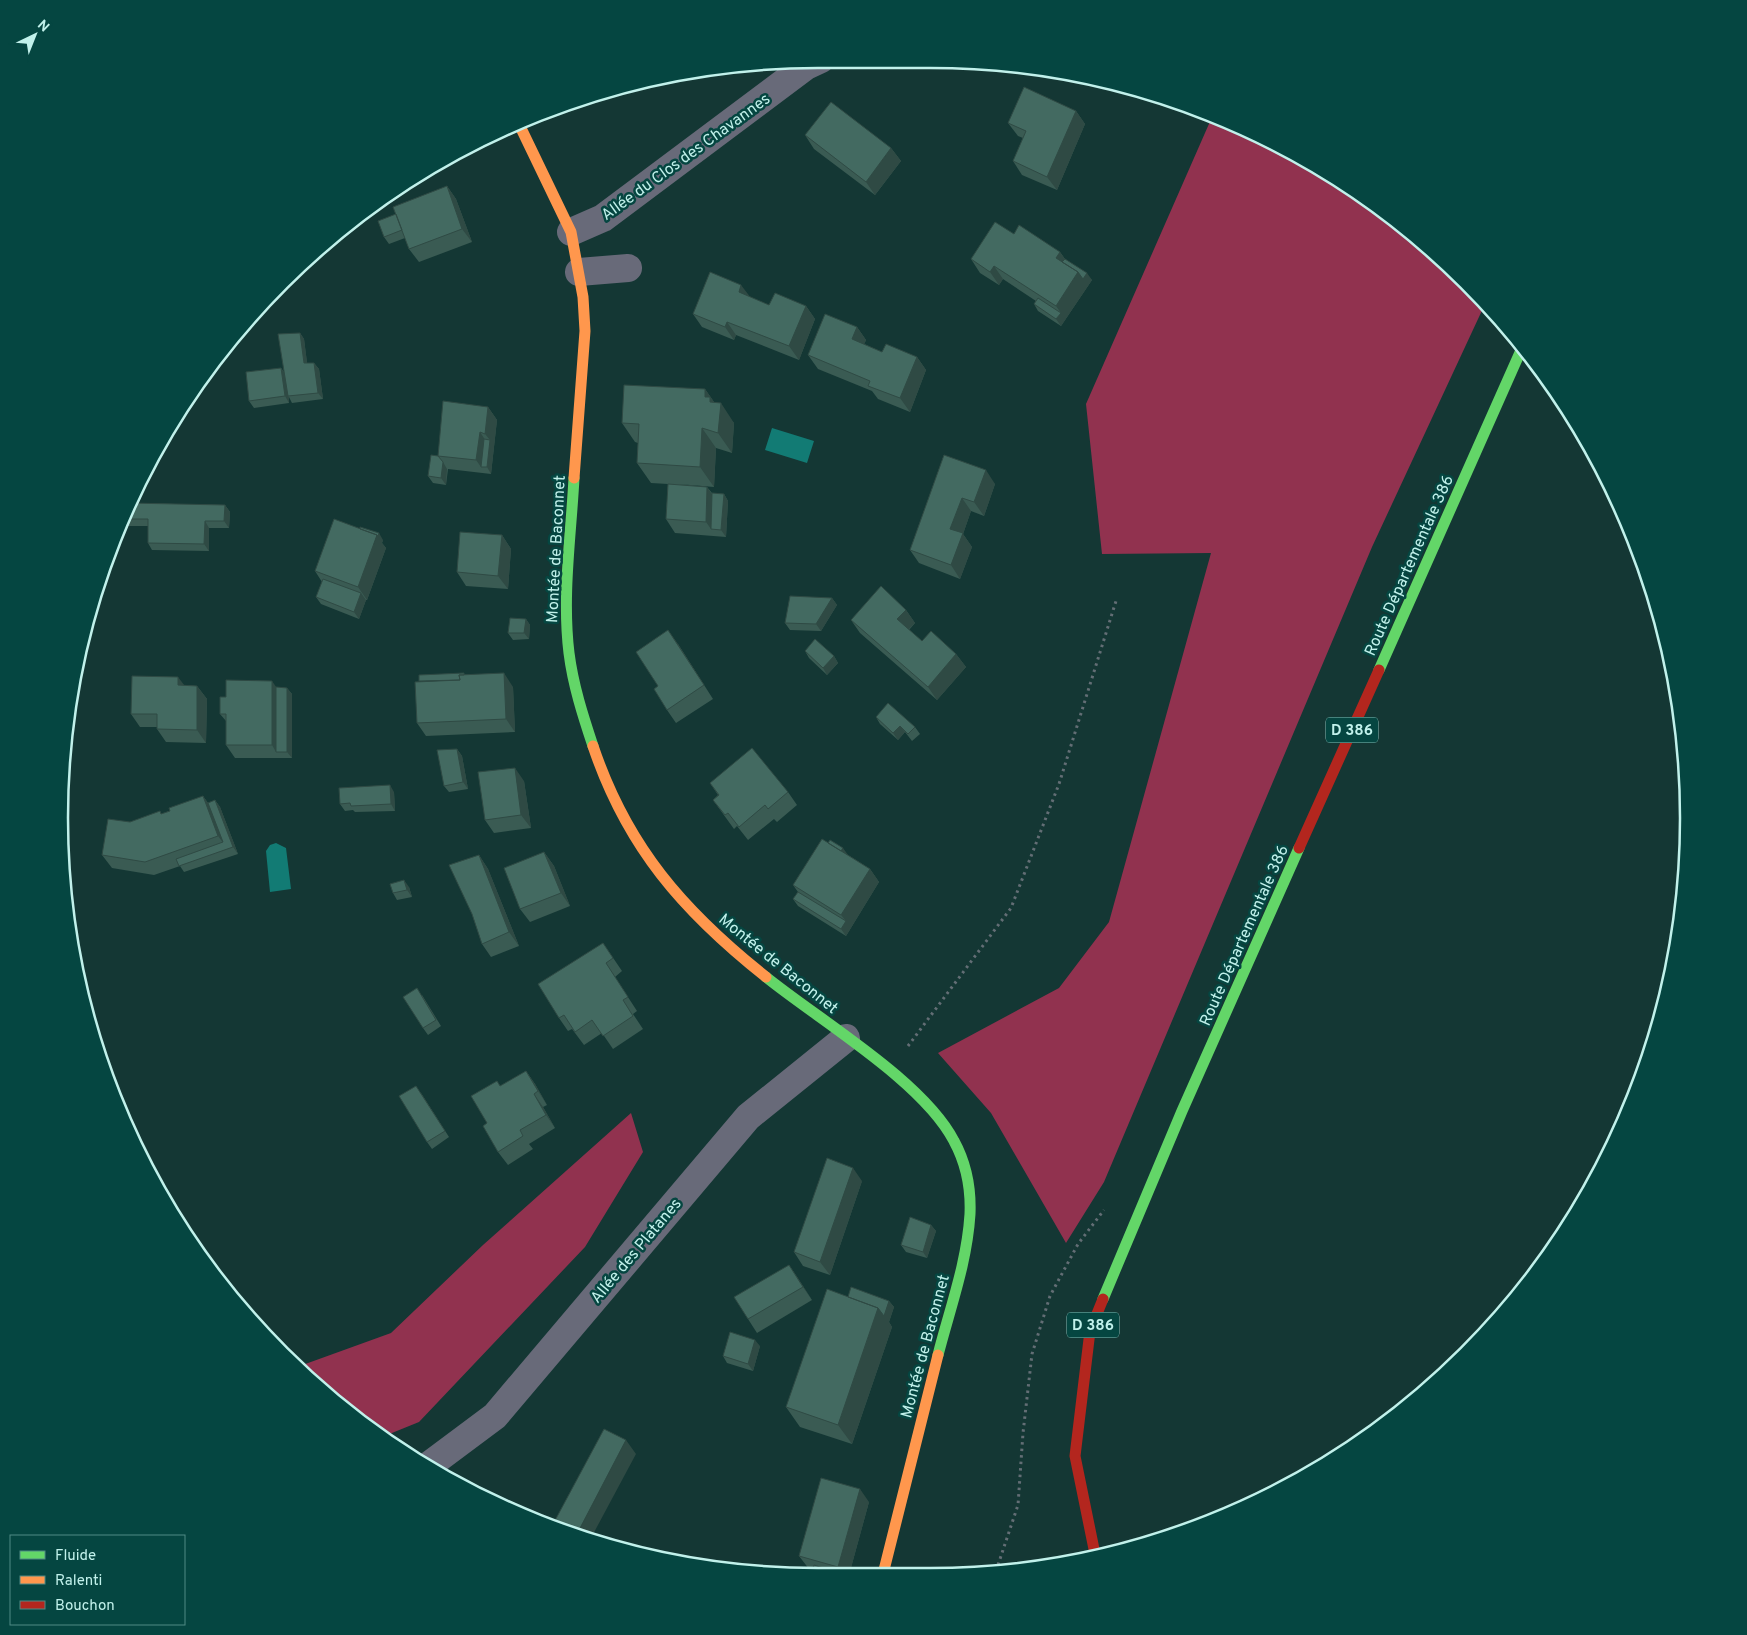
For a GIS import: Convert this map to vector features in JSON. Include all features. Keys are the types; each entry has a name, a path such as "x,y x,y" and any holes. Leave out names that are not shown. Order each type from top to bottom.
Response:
{"street":[{"name":"Allée du Clos des Chavannes","path":"571,232 603,218 803,68"},
{"name":"Montée de Baconnet","path":"521,129 571,232 579,272 585,331 567,584 568,642 575,690 592,745 616,807 642,850 682,900 726,944 756,970 846,1038 913,1092 947,1128 962,1159 972,1204 960,1275 938,1352 884,1568"},
{"path":"579,272 628,268"},
{"name":"Route Départementale 386","path":"1094,1549 1075,1456 1090,1331 1182,1111 1519,354"},
{"name":"Allée des Platanes","path":"434,1462 495,1416 748,1117 846,1038"}],"path":[{"path":"888,1072 1011,908 1059,784 1116,601"}],"shaded area":[{"path":"1210,122 1261,145 1305,168 1346,194 1386,222 1424,254 1460,287 1482,311 1372,547 1104,1182 1066,1243 991,1113 938,1053 1059,988 1109,922 1211,553 1102,554 1086,404"},
{"path":"631,1113 643,1152 585,1247 419,1422 390,1434 361,1413 305,1364 391,1333 483,1245"}],"water":[{"path":"772,428 814,441 807,463 765,450"},
{"path":"276,843 286,848 291,889 270,892 266,851 270,845"}],"building":[{"path":"1024,87 1076,111 1047,177 1013,161 1026,131 1008,123"},
{"path":"831,102 891,148 866,182 805,135"},
{"path":"447,186 462,229 409,249 393,207"},
{"path":"396,214 402,230 384,237 378,221"},
{"path":"995,222 1014,234 1019,225 1060,252 1056,258 1078,272 1056,306 994,266 990,272 971,259"},
{"path":"1065,259 1087,273 1083,279 1078,272 1062,262"},
{"path":"710,272 741,285 739,292 769,305 775,293 806,306 789,346 727,322 725,327 693,314"},
{"path":"1038,298 1061,313 1056,319 1034,304"},
{"path":"825,314 857,327 852,339 882,352 886,344 917,357 900,398 868,386 870,381 808,355"},
{"path":"300,333 304,363 314,363 318,393 288,396 278,334"},
{"path":"281,368 285,396 249,401 246,372"},
{"path":"624,385 705,389 705,397 710,397 710,402 721,403 718,433 702,428 700,467 637,463 639,424 622,423"},
{"path":"443,401 488,407 485,434 480,432 476,460 438,456"},
{"path":"484,439 490,440 487,467 481,467"},
{"path":"431,455 438,456 443,462 441,478 428,476"},
{"path":"944,455 986,470 974,502 962,498 950,529 963,533 951,565 910,550"},
{"path":"668,484 707,487 706,522 666,519"},
{"path":"712,493 724,494 721,530 711,529"},
{"path":"137,503 225,505 224,521 205,521 204,544 148,543 148,519 130,519"},
{"path":"334,519 377,535 358,587 315,571"},
{"path":"360,527 379,533 378,536 360,529"},
{"path":"460,532 502,535 498,576 457,572"},
{"path":"323,579 361,593 354,612 316,597"},
{"path":"881,586 906,610 897,619 922,641 931,631 956,654 928,687 851,620"},
{"path":"790,596 832,598 816,624 785,623"},
{"path":"510,618 526,619 524,633 508,633"},
{"path":"668,630 704,685 667,710 654,689 658,686 636,652"},
{"path":"815,639 834,656 823,668 805,651"},
{"path":"464,673 464,675 459,675 460,680 419,681 419,675"},
{"path":"504,673 506,719 417,723 415,682 460,680 459,675"},
{"path":"132,676 178,677 178,685 197,686 197,730 157,729 157,714 131,714"},
{"path":"226,680 272,681 272,745 226,745 226,714 220,714 220,697 226,697"},
{"path":"276,687 287,688 287,752 276,752"},
{"path":"888,703 915,727 908,734 900,726 893,733 876,717"},
{"path":"752,748 788,792 768,809 765,805 739,827 728,813 725,815 713,800 719,795 710,783"},
{"path":"457,749 463,782 444,786 437,750"},
{"path":"515,768 521,815 485,820 478,772"},
{"path":"390,785 391,804 351,806 350,803 340,804 339,788"},
{"path":"203,796 218,836 145,862 102,855 108,819 130,822 160,811 161,814 170,811 169,808"},
{"path":"215,800 233,847 179,866 176,859 223,842 208,803"},
{"path":"822,839 870,869 841,915 793,885"},
{"path":"830,840 843,848 841,851 828,843"},
{"path":"544,852 561,893 520,909 504,868"},
{"path":"479,855 509,932 482,944 472,914 449,865"},
{"path":"404,880 407,890 393,893 390,884"},
{"path":"798,892 846,921 841,929 793,899"},
{"path":"603,943 613,958 606,963 628,997 623,1000 633,1016 603,1036 592,1020 575,1032 564,1015 559,1018 538,984"},
{"path":"417,988 436,1020 423,1028 403,997"},
{"path":"526,1071 538,1091 534,1094 546,1115 520,1130 523,1136 498,1152 483,1126 487,1123 471,1096 497,1081 500,1086"},
{"path":"416,1086 445,1131 427,1142 399,1096"},
{"path":"827,1158 853,1168 820,1262 794,1252"},
{"path":"910,1217 931,1225 923,1252 901,1245"},
{"path":"789,1265 803,1287 748,1319 734,1297"},
{"path":"851,1287 889,1301 884,1316 878,1308 848,1297"},
{"path":"827,1289 878,1308 838,1425 786,1407"},
{"path":"730,1332 755,1340 748,1364 723,1356"},
{"path":"604,1429 626,1440 580,1529 555,1520"},
{"path":"821,1478 860,1489 838,1567 799,1556"}],"traffic: fast":[{"path":"1379,670 1519,354"},
{"path":"574,478 567,587 567,631 573,677 593,746"},
{"path":"1103,1299 1182,1111 1299,848"},
{"path":"766,977 895,1074 939,1118 958,1149 965,1167 969,1186 970,1214 962,1268 938,1355"}],"traffic: slow":[{"path":"521,129 571,232 583,297 585,331 574,478"},
{"path":"593,746 607,782 623,815 661,875 709,927 766,977"},
{"path":"885,1568 938,1355"}],"traffic: jam":[{"path":"1299,848 1379,670"},
{"path":"1094,1549 1075,1456 1090,1331 1103,1299"}]}
